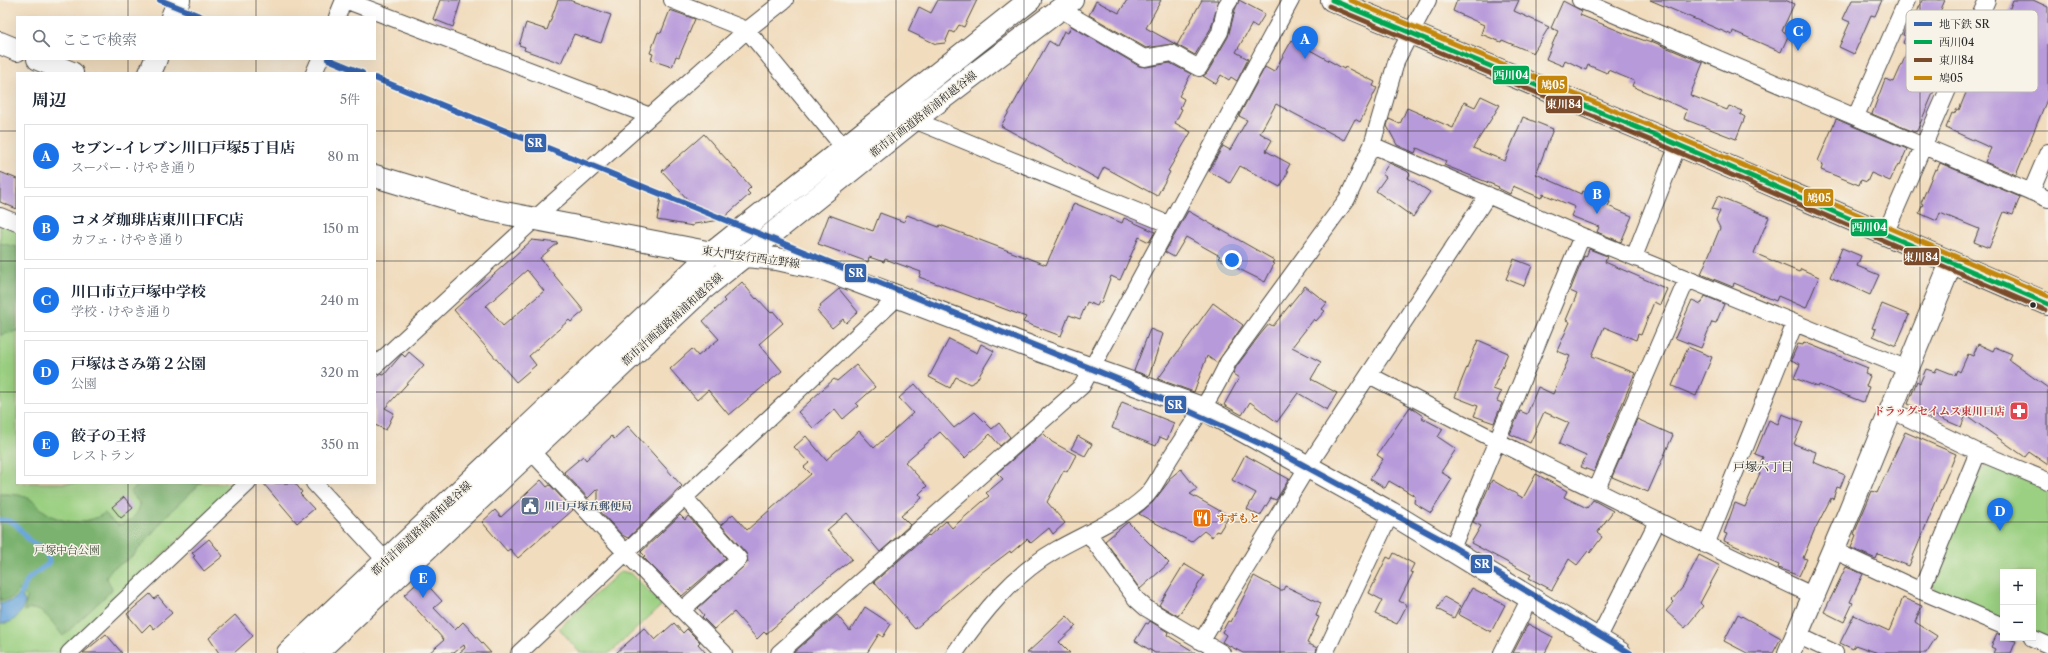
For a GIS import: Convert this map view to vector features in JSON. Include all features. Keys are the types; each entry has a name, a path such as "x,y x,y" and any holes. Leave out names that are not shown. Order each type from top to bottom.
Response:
{"street":[{"path":"172,16 179,0"},
{"path":"337,16 345,0 650,116"},
{"path":"672,0 747,30 845,149"},
{"path":"376,365 650,116 747,30 785,0"},
{"name":"都市計画道路南浦和越谷線","path":"288,653 712,253 845,149 1030,0"},
{"path":"1066,5 1144,58 1172,53 1199,68 1220,32 1226,6 1230,0"},
{"path":"779,653 1082,386 1168,224 1291,0"},
{"path":"1332,0 1678,145 2048,304"},
{"path":"955,653 990,605 1006,588 1031,566 1116,518 1147,495 1202,408 1218,386 1228,362 1347,200 1372,145 1397,60 1412,34 1428,0"},
{"path":"1580,0 1856,116 2048,199"},
{"path":"1856,116 1906,0"},
{"path":"1983,10 1987,0"},
{"name":"都市計画道路南浦和越谷線","path":"316,653 702,290 914,120 1066,5"},
{"path":"0,43 16,50"},
{"path":"40,60 70,72"},
{"path":"150,72 156,60"},
{"path":"314,72 320,60"},
{"path":"1885,234 1947,92"},
{"path":"914,120 1168,224"},
{"path":"1372,145 1582,236 1908,369"},
{"path":"1634,257 1678,145"},
{"path":"2031,192 2048,152"},
{"name":"東大門安行西立野線","path":"376,176 484,209 712,253 744,255 828,270 1041,351 1202,408 1391,513 1609,648"},
{"path":"1201,642 1308,466 1488,195"},
{"path":"0,216 16,223"},
{"path":"1451,551 1582,236"},
{"path":"1835,653 1793,644 1951,263"},
{"path":"1596,492 1687,279"},
{"path":"519,653 899,296"},
{"path":"1706,545 1795,323"},
{"path":"1369,375 1596,492 1814,596"},
{"path":"1891,410 1978,452 2048,481"},
{"path":"531,451 626,553 724,653"},
{"path":"1921,591 1978,452"},
{"path":"69,653 247,484"},
{"path":"315,484 386,561"},
{"path":"682,610 739,559 685,498"},
{"path":"1325,653 1391,513"},
{"path":"1609,648 1657,522"},
{"path":"1088,533 1136,599 1146,608 1201,642 1222,653"},
{"path":"1833,550 1921,591 2000,625"},
{"path":"1502,653 1530,598"},
{"path":"2036,640 2048,644"}],"green space":[{"name":"戸塚中台公園","path":"0,222 16,229 16,484 238,484 58,653 0,653"},
{"path":"0,243 16,247 16,331 0,335"},
{"path":"1988,465 2048,490 2048,638 2036,633 2036,569 2000,569 2000,619 1937,593 1931,580 1976,474"},
{"path":"140,484 200,484 171,511 132,557 112,569 106,577 112,588 111,591 63,636 51,620 42,612 31,609 24,611 27,598 19,590 10,599 0,600 0,494 27,497 42,510 59,519 74,522 90,520 105,513 118,525 130,521 138,511 140,504 130,492"},
{"path":"621,571 632,574 662,605 610,653 580,653 559,628"}],"water":[{"path":"21,594 25,602 19,614 16,618 9,622 0,623 0,603 11,601"}],"building":[{"path":"440,0 461,0 453,27 433,19"},
{"path":"558,0 569,0 611,15 601,43 574,34 561,63 524,50 525,47 519,45 526,23 547,30"},
{"path":"938,0 977,0 964,27 959,25 954,33 950,31 945,43 936,44 908,31 919,7 931,13"},
{"path":"1127,0 1161,0 1146,28 1177,45 1171,44 1146,48 1089,15 1096,1 1119,13"},
{"path":"1202,0 1219,0 1211,28 1195,55 1177,45"},
{"path":"1239,0 1265,14 1257,27 1252,24 1236,52 1248,59 1237,81 1231,77 1229,80 1221,75 1216,84 1203,76 1207,73 1228,37"},
{"path":"1457,0 1519,0 1514,11 1549,27 1533,53 1502,40 1501,42 1481,34 1484,25 1453,11"},
{"path":"1650,0 1785,0 1794,4 1782,31 1789,34 1781,52 1733,31 1732,35"},
{"path":"1852,0 1882,0 1875,16 1871,15 1854,54 1839,47 1850,22 1843,19"},
{"path":"1922,0 1945,0 1941,10 1918,10"},
{"path":"2013,0 2033,0 2048,7 2048,97 2016,175 1985,162 1991,148 1946,128 1952,113 1954,114 1957,109 1959,110 1966,92 2038,92 2038,10 2009,10"},
{"path":"1563,1 1582,11 1580,15 1651,43 1651,41 1703,63 1690,95 1727,110 1729,106 1742,111 1740,114 1745,117 1736,139 1684,119 1687,110 1632,86 1634,81 1608,70 1607,73 1588,65 1586,70 1565,60 1563,66 1546,59 1558,31 1551,28"},
{"path":"670,10 695,19 679,57 676,56 672,67 651,60 653,54 650,53 658,32 661,33"},
{"path":"1071,26 1139,66 1146,67 1170,63 1191,74 1179,96 1184,99 1180,108 1182,109 1175,123 1191,132 1168,171 1170,172 1157,196 1104,167 1098,179 1001,126 1049,41 1057,46 1064,31 1068,33"},
{"path":"1906,28 1906,36 1903,35"},
{"path":"1906,36 1906,44 1903,43"},
{"path":"1292,40 1344,69 1345,67 1375,82 1373,86 1377,88 1360,122 1355,119 1344,140 1276,104 1260,133 1272,140 1266,151 1290,164 1286,171 1288,172 1280,187 1240,166 1230,183 1209,171 1223,146 1230,150 1247,120 1239,116 1265,67 1274,72"},
{"path":"1906,55 1906,92 1934,92 1917,131 1914,132 1872,114 1885,79 1894,82"},
{"path":"1481,96 1500,105 1473,148 1505,161 1523,117 1553,129 1536,174 1581,194 1582,191 1610,202 1608,206 1632,216 1621,242 1597,232 1599,227 1571,216 1575,207 1543,194 1541,198 1513,186 1510,194 1498,188 1499,187 1444,165 1446,161 1417,148 1415,153 1397,145 1387,126 1389,119 1400,124 1407,108 1453,128 1464,102 1475,107"},
{"path":"1836,119 1907,149 1900,165 1898,164 1890,181 1871,173 1867,182 1861,180 1859,185 1821,170 1823,164 1818,161"},
{"path":"704,134 751,187 747,191 750,194 721,220 694,224 693,226 657,220 661,197 689,201 662,171"},
{"path":"1389,163 1407,171 1410,174 1408,178 1430,192 1413,217 1376,191 1386,177 1382,174"},
{"path":"1940,163 2020,197 2013,215 2004,212 1989,248 1974,242 1979,229 1940,213 1937,221 1919,213 1923,204 1921,203 1935,169 1937,170"},
{"path":"0,172 16,179 16,209 0,202"},
{"path":"1718,196 1769,217 1754,253 1799,272 1801,269 1819,277 1806,308 1778,296 1776,301 1734,283 1733,287 1701,274 1720,228 1716,220 1720,211 1712,209"},
{"path":"1074,203 1122,223 1124,218 1155,232 1149,242 1139,237 1120,280 1111,276 1101,303 1099,302 1097,306 1087,302 1080,319 1069,315 1061,336 1023,322 1026,317 919,277 921,272 885,259 884,262 869,257 868,262 818,244 829,215 873,231 880,213 904,222 907,215 939,227 940,225 1046,265"},
{"path":"1188,211 1274,260 1272,263 1274,264 1265,282 1218,258 1220,256 1186,237 1174,257 1165,252"},
{"path":"532,240 558,243 540,258 584,311 571,322 569,320 529,356 536,365 516,382 454,310","holes":["527,270 544,291 503,326 486,306"]},
{"path":"1842,248 1861,256 1857,266 1879,275 1870,295 1830,277"},
{"path":"1589,249 1607,256 1605,262 1667,289 1660,305 1654,302 1641,335 1638,334 1636,340 1604,327 1592,356 1635,373 1594,472 1581,467 1586,456 1559,444 1569,423 1544,412 1530,443 1510,434 1520,411 1527,414 1538,387 1553,394 1570,356 1557,351 1570,322 1566,320 1577,294 1570,291 1584,256 1586,257"},
{"path":"1514,259 1532,266 1524,286 1506,279"},
{"path":"742,282 756,299 757,298 771,313 773,311 783,323 759,344 782,371 729,415 708,390 697,400 670,369 692,349 698,356 719,339 703,321 725,301 723,299"},
{"path":"1305,286 1327,303 1322,309 1325,311 1316,321 1314,319 1292,347 1321,362 1311,379 1337,393 1327,410 1298,393 1277,422 1250,402 1242,415 1224,405 1239,378 1233,374 1236,367 1269,324 1273,326"},
{"path":"839,289 858,312 846,323 843,319 832,328 817,311 821,307 820,305"},
{"path":"1705,296 1724,304 1716,323 1712,322 1701,348 1675,338 1692,300 1701,304"},
{"path":"1213,303 1243,325 1217,363 1207,356 1194,392 1158,379"},
{"path":"1882,304 1909,315 1896,346 1873,336 1876,329 1872,328"},
{"path":"1150,329 1163,334 1149,376 1134,371"},
{"path":"949,339 977,353 981,344 994,351 976,381 970,384 956,377 950,388 929,377"},
{"path":"1478,340 1508,353 1493,389 1501,392 1497,401 1502,403 1494,423 1474,416 1478,406 1455,397"},
{"path":"1804,342 1868,368 1865,374 1870,376 1866,386 1869,387 1863,402 1819,385 1818,387 1794,378 1800,364 1791,360 1798,344 1803,345"},
{"path":"1978,344 1993,351 1995,347 2012,354 2009,360 2048,388 2048,465 2029,452 2025,457 1966,415 1961,427 1908,404 1917,381 1920,383 1926,369 1935,372 1937,368 1955,375 1957,370 1960,372 1968,354 1973,356"},
{"path":"1688,347 1712,357 1696,396 1672,386"},
{"path":"409,352 424,365 385,408 394,413 386,430 376,425 376,379 380,374 384,375 402,354 405,357"},
{"path":"856,365 875,387 856,404 858,406 843,419 835,409 813,428 798,412 834,379 837,381"},
{"path":"915,384 954,428 975,412 992,429 999,423 1010,437 1000,446 990,434 965,458 940,432 905,462 927,486 919,494 922,498 901,516 910,525 880,552 847,513 827,530 852,559 817,587 794,608 795,609 766,634 764,632 757,639 734,612 714,629 702,617 704,615 698,608 748,562 746,553 721,525 733,514 747,530 811,474 804,467 809,463 794,447 806,436 826,460 859,431 874,448 913,413 899,398"},
{"path":"1122,402 1174,423 1167,440 1160,437 1156,446 1112,428"},
{"path":"1410,407 1423,416 1422,418 1443,429 1438,437 1456,449 1441,472 1452,479 1431,513 1414,503 1415,496 1389,481 1385,488 1370,479 1383,459 1377,455"},
{"path":"1782,414 1803,422 1794,444 1816,452 1813,462 1845,475 1840,488 1837,487 1833,499 1831,498 1814,531 1803,558 1807,559 1799,576 1778,568 1779,565 1724,541 1727,534 1724,533 1735,503 1745,507 1760,473 1757,472 1763,457 1755,454 1769,420 1778,424"},
{"path":"1637,419 1673,435 1648,492 1612,477"},
{"path":"628,426 682,486 628,538 622,535 598,509 598,488 588,498 564,472 583,456 586,460 612,436 614,439"},
{"path":"1905,432 1956,454 1909,566 1878,554 1876,559 1851,548 1856,535 1854,534 1872,491 1877,493"},
{"path":"1043,433 1052,442 1076,455 1067,472 1064,470 1047,502 1065,523 1053,534 1049,528 1031,543 1027,539 1011,553 1010,551 977,576 915,629 874,582 946,521 952,528 989,496 986,493 1003,479 997,473"},
{"path":"1078,436 1092,444 1085,456 1071,449"},
{"path":"1245,455 1289,479 1276,500 1271,498 1260,516 1247,509 1256,493 1232,480"},
{"path":"1181,469 1197,489 1190,494 1229,516 1219,532 1216,531 1212,537 1204,531 1191,542 1139,514 1153,502 1170,480 1169,479"},
{"path":"1536,474 1567,491 1564,497 1587,508 1593,500 1613,511 1597,533 1602,537 1590,553 1588,551 1577,565 1569,559 1552,590 1529,578 1531,575 1471,543 1481,526 1473,522 1492,480 1523,498"},
{"path":"541,480 547,487 550,485 573,510 518,558 510,549 507,551 482,522 495,510 501,517"},
{"path":"264,484 296,484 302,492 300,494 314,509 297,523"},
{"path":"124,497 133,508 121,518 112,507"},
{"path":"680,515 685,520 688,516 726,558 682,596 643,557 645,556 641,552"},
{"path":"1128,522 1169,563 1140,589 1105,541"},
{"path":"209,539 223,556 204,571 193,557 195,556 192,553"},
{"path":"1394,553 1414,564 1410,572 1413,573 1399,601 1407,605 1397,624 1375,614 1382,600 1369,593 1387,557 1391,559"},
{"path":"1699,555 1720,566 1700,603 1703,606 1685,628 1666,611 1674,602 1672,600 1683,587"},
{"path":"1184,564 1204,576 1178,616 1159,605"},
{"path":"1846,567 1863,574 1850,602 1853,603 1844,622 1824,612"},
{"path":"1254,576 1280,590 1283,590 1285,586 1321,603 1316,616 1319,617 1307,643 1317,648 1316,653 1243,653 1222,642 1226,635 1222,632 1228,621 1231,622"},
{"path":"422,579 442,601 434,608 455,630 463,622 491,653 459,653 465,648 464,645 454,653 429,653 444,640 404,595"},
{"path":"1472,588 1505,605 1491,632 1458,614"},
{"path":"150,594 154,599 158,596 172,613 154,629 150,624 142,632 127,614"},
{"path":"1444,597 1460,606 1454,618 1437,609"},
{"path":"1903,598 1922,606 1915,622 1937,636 1926,653 1878,653 1855,645 1853,649 1840,643 1854,615 1889,631"},
{"path":"865,607 891,624 883,637 879,634 867,653 793,653 837,615 850,631"},
{"path":"1738,614 1781,638 1773,653 1747,653 1724,641"},
{"path":"235,615 253,636 234,653 219,653 209,638"},
{"path":"1067,616 1076,626 1059,642 1070,653 1027,653"},
{"path":"1150,621 1168,632 1167,635 1196,653 1155,653 1135,641 1146,623 1148,624"},
{"path":"674,623 683,633 687,629 700,642 698,644 706,653 616,653 644,628 655,640"},
{"path":"1528,624 1553,637 1545,653 1513,653"},
{"path":"106,634 122,653 83,653"},
{"path":"1997,634 2000,634 2000,641 2016,641 2011,653 1993,653 1995,649 1991,647"}],"waterway":[{"path":"0,520 8,521 18,526 29,540 41,546 49,559 49,563 28,579 21,594"}],"metro line":[{"name":"SR","path":"160,0 200,16"},
{"name":"SR","path":"330,60 360,72"},
{"name":"SR","path":"376,78 1127,383 1281,453 1440,539 1630,653"}],"transit line":[{"name":"西川04","path":"1332,0 1667,140 2048,304"},
{"name":"鳩05","path":"1350,0 1670,134 2048,296"},
{"name":"東川84","path":"1329,6 1664,146 2045,310"}],"place":[{"name":"川口市立戸塚中学校","path":"1798,51"},
{"name":"セブン-イレブン川口戸塚5丁目店","path":"1305,59"},
{"name":"コメダ珈琲店東川口FC店","path":"1597,214"},
{"name":"ドラッグセイムス東川口店","path":"2019,411"},
{"name":"川口戸塚五郵便局","path":"530,506"},
{"name":"すずもと","path":"1202,518"},
{"name":"戸塚はさみ第２公園","path":"2000,531"},
{"name":"餃子の王将","path":"423,598"}],"district":[{"name":"戸塚六丁目","path":"1763,466"}]}
